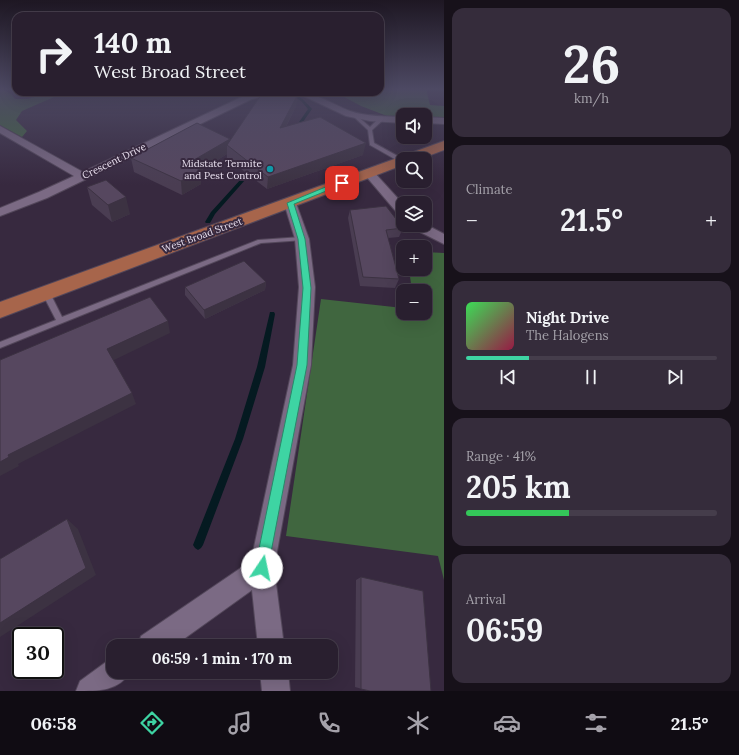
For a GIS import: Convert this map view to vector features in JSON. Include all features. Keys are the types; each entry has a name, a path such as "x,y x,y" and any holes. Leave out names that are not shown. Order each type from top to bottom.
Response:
{"main road":[{"name":"West Broad Street","path":"425,152 444,145"},
{"name":"West Broad Street","path":"0,310 396,163"}],"street":[{"name":"Crescent Drive","path":"0,212 43,196 200,120"},
{"path":"432,120 444,121"},
{"path":"0,129 83,176"},
{"path":"369,173 396,204"},
{"path":"270,639 262,568 302,365 307,288 302,239 290,203"},
{"path":"430,232 444,240"},
{"path":"161,639 262,568"},
{"path":"90,691 106,679"},
{"path":"275,679 276,691"}],"lane":[{"path":"360,120 370,130 372,144 396,156"},
{"path":"370,130 380,120"},
{"path":"0,345 260,241 302,239"},
{"path":"46,293 60,321"}],"green space":[{"path":"0,120 16,120 27,131 22,137 0,125"},
{"path":"432,252 444,253 444,580 438,556 286,536 321,299 396,307 396,320 432,320 432,284 411,284 410,276 432,276"}],"building":[{"path":"244,120 284,120 280,128 308,120 326,120 366,143 268,177 227,145"},
{"path":"197,123 230,139 187,164 200,170 181,181 131,158"},
{"path":"106,180 126,197 108,205 87,187"},
{"path":"386,206 396,219 396,229 386,230 396,268 396,276 398,276 399,279 363,277 350,210"},
{"path":"244,261 266,282 204,310 185,287"},
{"path":"150,297 168,321 107,349 132,393 8,455 9,457 0,462 0,360"},
{"path":"67,519 86,568 0,623 0,559"},
{"path":"361,577 423,591 431,691 370,691 361,689"}],"waterway":[{"path":"297,128 302,120"},
{"path":"208,222 213,213 243,180"},
{"path":"198,545 239,439 261,367 272,314"}],"place":[{"name":"Midstate Termite and Pest Control","path":"270,169"}],"route":[{"path":"262,568 302,365 307,288 302,239 290,203 342,183"}]}
